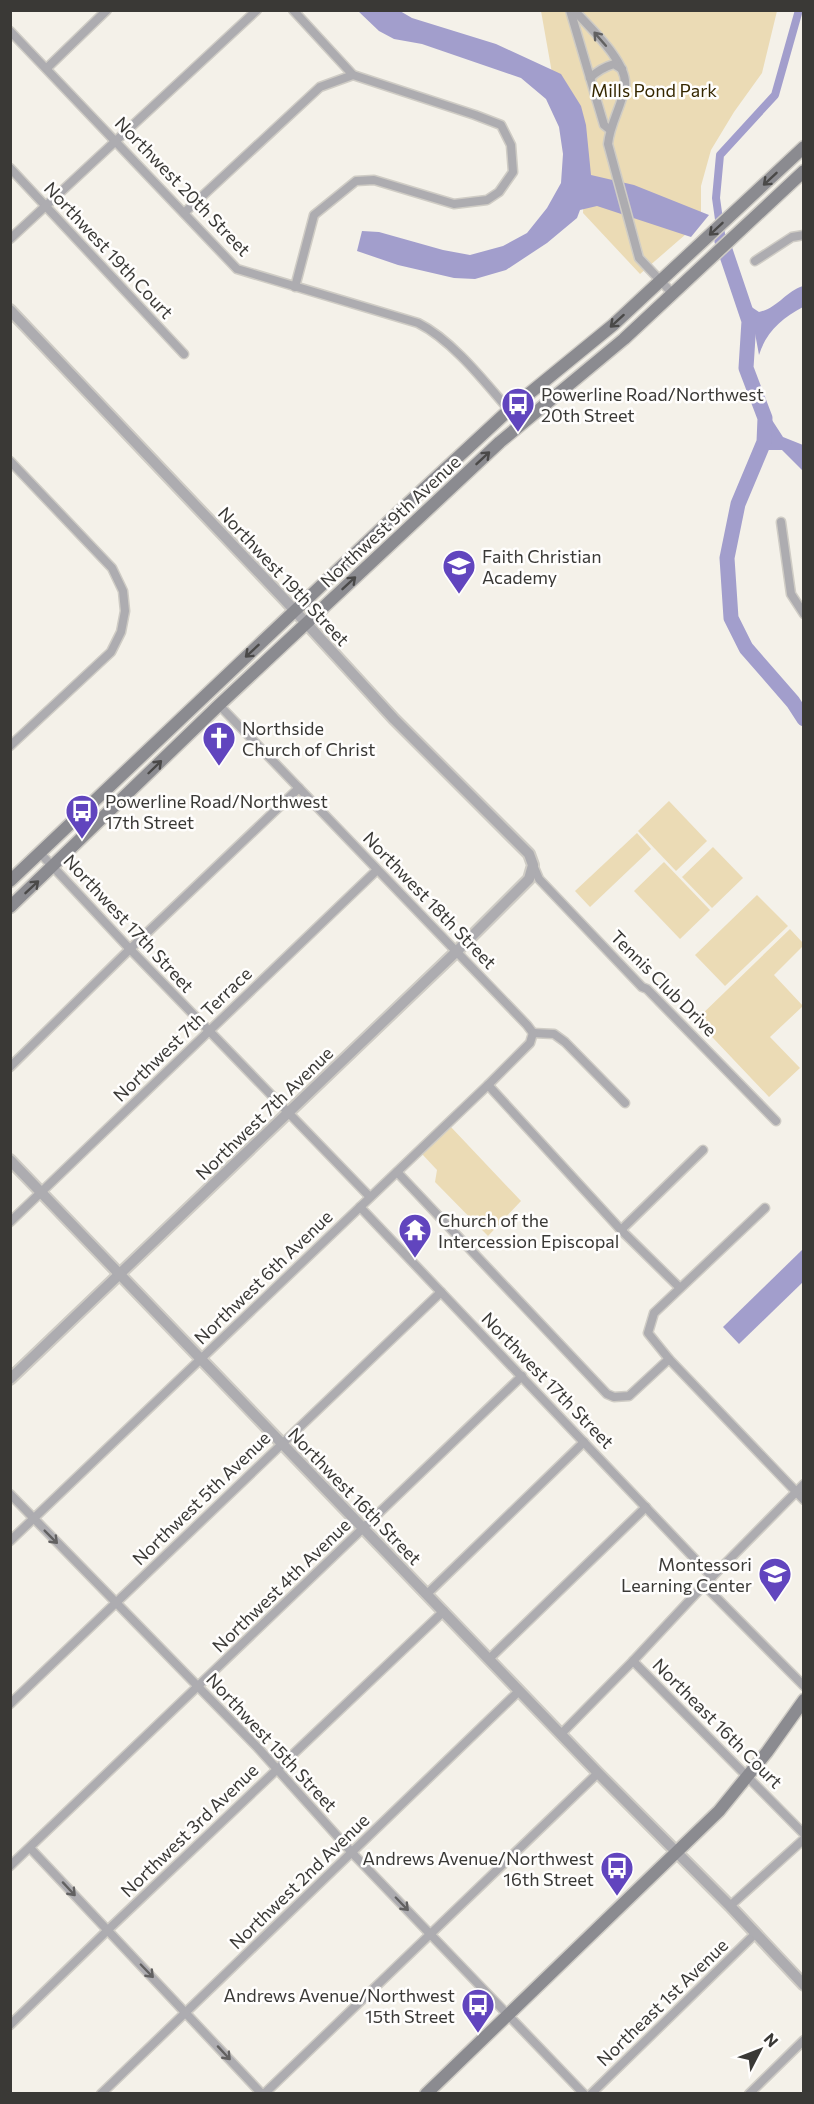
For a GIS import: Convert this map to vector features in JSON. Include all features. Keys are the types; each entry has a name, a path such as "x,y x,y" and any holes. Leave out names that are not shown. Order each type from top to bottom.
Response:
{"main road":[{"name":"Northwest 9th Avenue","path":"10,881 509,410 613,325 804,147"},
{"name":"Northwest 9th Avenue","path":"10,907 219,705 501,442 624,339 804,171"},
{"path":"521,424 531,392"},
{"path":"501,442 510,421 509,410"},
{"path":"426,2094 718,1811 748,1777 804,1700"}],"street":[{"path":"47,68 107,10"},
{"path":"10,239 257,10"},
{"path":"293,10 353,75 475,115 501,126 511,146 513,172 499,192 487,200 454,204 374,180 356,181 314,215 295,287"},
{"path":"572,10 602,41 622,69 625,84 609,129 608,144 639,258 673,294"},
{"path":"572,10 604,124 609,129"},
{"name":"Northwest 20th Street","path":"10,31 237,269 417,323 431,330 458,355 509,410"},
{"path":"590,78 598,71 614,64 622,69"},
{"path":"184,213 320,87 353,75"},
{"name":"Northwest 19th Court","path":"10,168 184,354"},
{"path":"754,261 792,237 804,235"},
{"name":"Northwest 19th Street","path":"10,310 295,611 394,720 530,854 533,865"},
{"path":"10,461 112,568 123,591 125,611 121,632 111,652 10,746"},
{"path":"781,522 790,594 804,614"},
{"name":"Northwest 18th Street","path":"219,705 457,951 533,1033"},
{"path":"10,1067 299,788"},
{"name":"Northwest 17th Street","path":"40,853 370,1197"},
{"name":"Northwest 7th Avenue","path":"10,1379 457,951 530,879 533,865"},
{"name":"Tennis Club Drive","path":"533,865 539,879 642,987 647,989 692,1033 776,1121"},
{"name":"Northwest 7th Terrace","path":"10,1222 377,870"},
{"path":"533,1033 554,1034 565,1042 624,1103"},
{"name":"Northwest 6th Avenue","path":"10,1541 488,1085 530,1042 533,1033"},
{"path":"488,1085 621,1230 680,1288"},
{"path":"621,1230 703,1150"},
{"name":"Northwest 16th Street","path":"10,1160 804,1985"},
{"path":"397,1172 607,1394 614,1397 629,1396 669,1359"},
{"name":"Northwest 17th Street","path":"360,1207 712,1577"},
{"path":"765,1208 654,1313 648,1333 669,1359 804,1500"},
{"name":"Northwest 5th Avenue","path":"10,1704 441,1292"},
{"name":"Northwest 4th Avenue","path":"10,1866 522,1376"},
{"path":"427,1594 584,1442"},
{"path":"561,1734 804,1484"},
{"name":"Northwest 15th Street","path":"10,1494 198,1687 584,2094"},
{"path":"489,1659 646,1508"},
{"path":"704,1585 804,1686"},
{"name":"Northwest 3rd Avenue","path":"10,2025 444,1611"},
{"name":"Northeast 16th Court","path":"633,1661 804,1834"},
{"name":"Northwest 2nd Avenue","path":"101,2094 519,1690"},
{"path":"30,1848 263,2094 598,1773"},
{"path":"730,1906 804,1839"},
{"name":"Northeast 1st Avenue","path":"591,2094 756,1934"},
{"path":"749,2094 804,2040"}],"green space":[{"name":"Mills Pond Park","path":"541,11 777,11 762,73 734,112 711,150 701,186 701,221 640,274 583,213 585,172 552,73"},
{"path":"669,801 707,841 676,871 638,831"},
{"path":"637,833 651,849 590,907 575,891"},
{"path":"713,847 743,878 712,908 682,877"},
{"path":"664,862 710,910 680,939 634,891"},
{"path":"757,895 788,926 725,986 695,955"},
{"path":"790,929 803,943 803,946 774,975 803,1006 770,1037 800,1068 769,1097 696,1020"},
{"path":"450,1126 521,1201 488,1236 435,1182 437,1170 422,1154"}],"shaded area":[{"path":"358,11 400,11 412,18 496,44 561,74 581,106 586,125 591,175 634,185 709,215 691,237 597,206 580,210 577,218 547,243 506,270 475,279 454,278 398,265 357,251 362,231 379,232 470,255 503,246 527,233 547,208 561,183 563,154 559,127 546,99 521,78 422,44 394,39 379,31"},
{"path":"803,286 803,307 776,326 766,339 759,355 750,306 759,312 766,310"},
{"path":"772,420 783,437 803,445 803,471 782,450 768,450"},
{"path":"803,1249 803,1282 739,1344 723,1327"}],"waterway":[{"path":"722,241 716,198 720,155 775,95 799,10"},
{"path":"722,241 749,321 746,368 765,418 764,442 738,504 727,558 731,618 746,648 793,702 804,719"}],"place":[{"name":"Powerline Road/Northwest 20th Street","path":"518,433"},
{"name":"Faith Christian Academy","path":"459,595"},
{"name":"Northside Church of Christ","path":"219,767"},
{"name":"Powerline Road/Northwest 17th Street","path":"82,840"},
{"name":"Church of the Intercession Episcopal","path":"415,1259"},
{"name":"Montessori Learning Center","path":"775,1603"},
{"name":"Andrews Avenue/Northwest 16th Street","path":"617,1897"},
{"name":"Andrews Avenue/Northwest 15th Street","path":"478,2034"}]}
